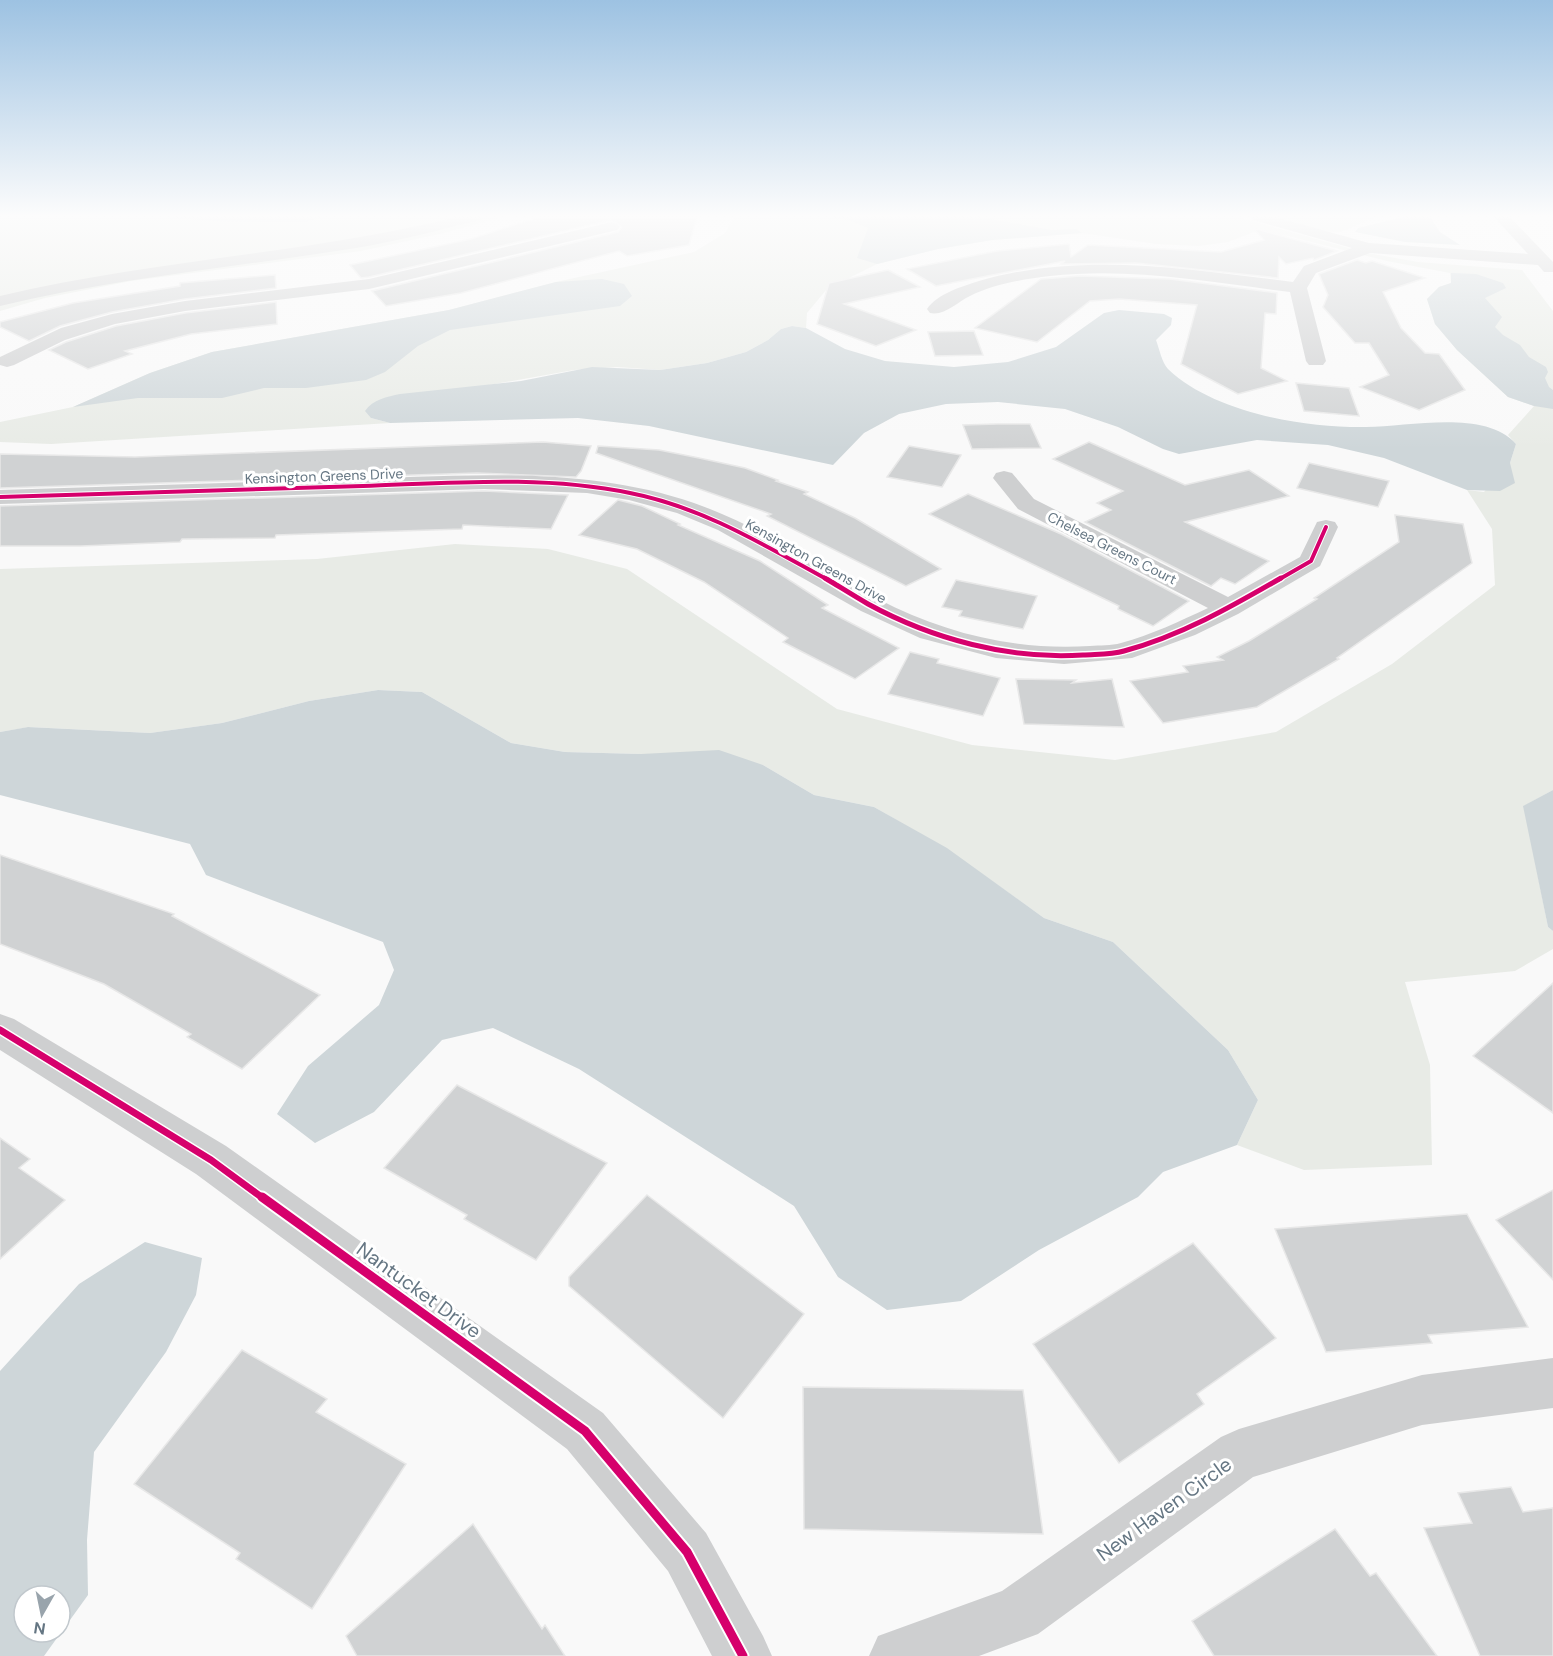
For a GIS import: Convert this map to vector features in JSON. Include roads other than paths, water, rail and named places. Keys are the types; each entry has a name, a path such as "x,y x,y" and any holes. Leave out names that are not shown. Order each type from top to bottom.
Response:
{"street":[{"path":"0,301 28,294"},
{"path":"7,361 48,340 79,328 113,320 155,312 292,294"},
{"path":"936,309 962,294"},
{"path":"1300,294 1316,361"},
{"name":"Chelsea Greens Court","path":"1004,478 1026,504 1229,608"},
{"name":"Kensington Greens Drive","path":"0,497 484,482 586,486 631,494 727,525 870,605 930,632 996,650 1064,656 1122,652 1185,629 1229,608 1311,561 1326,527"},
{"name":"Nantucket Drive","path":"0,1030 211,1160 585,1431 687,1552 743,1656"},
{"name":"New Haven Circle","path":"898,1656 1018,1614 1239,1455 1422,1400 1553,1383"}]}
